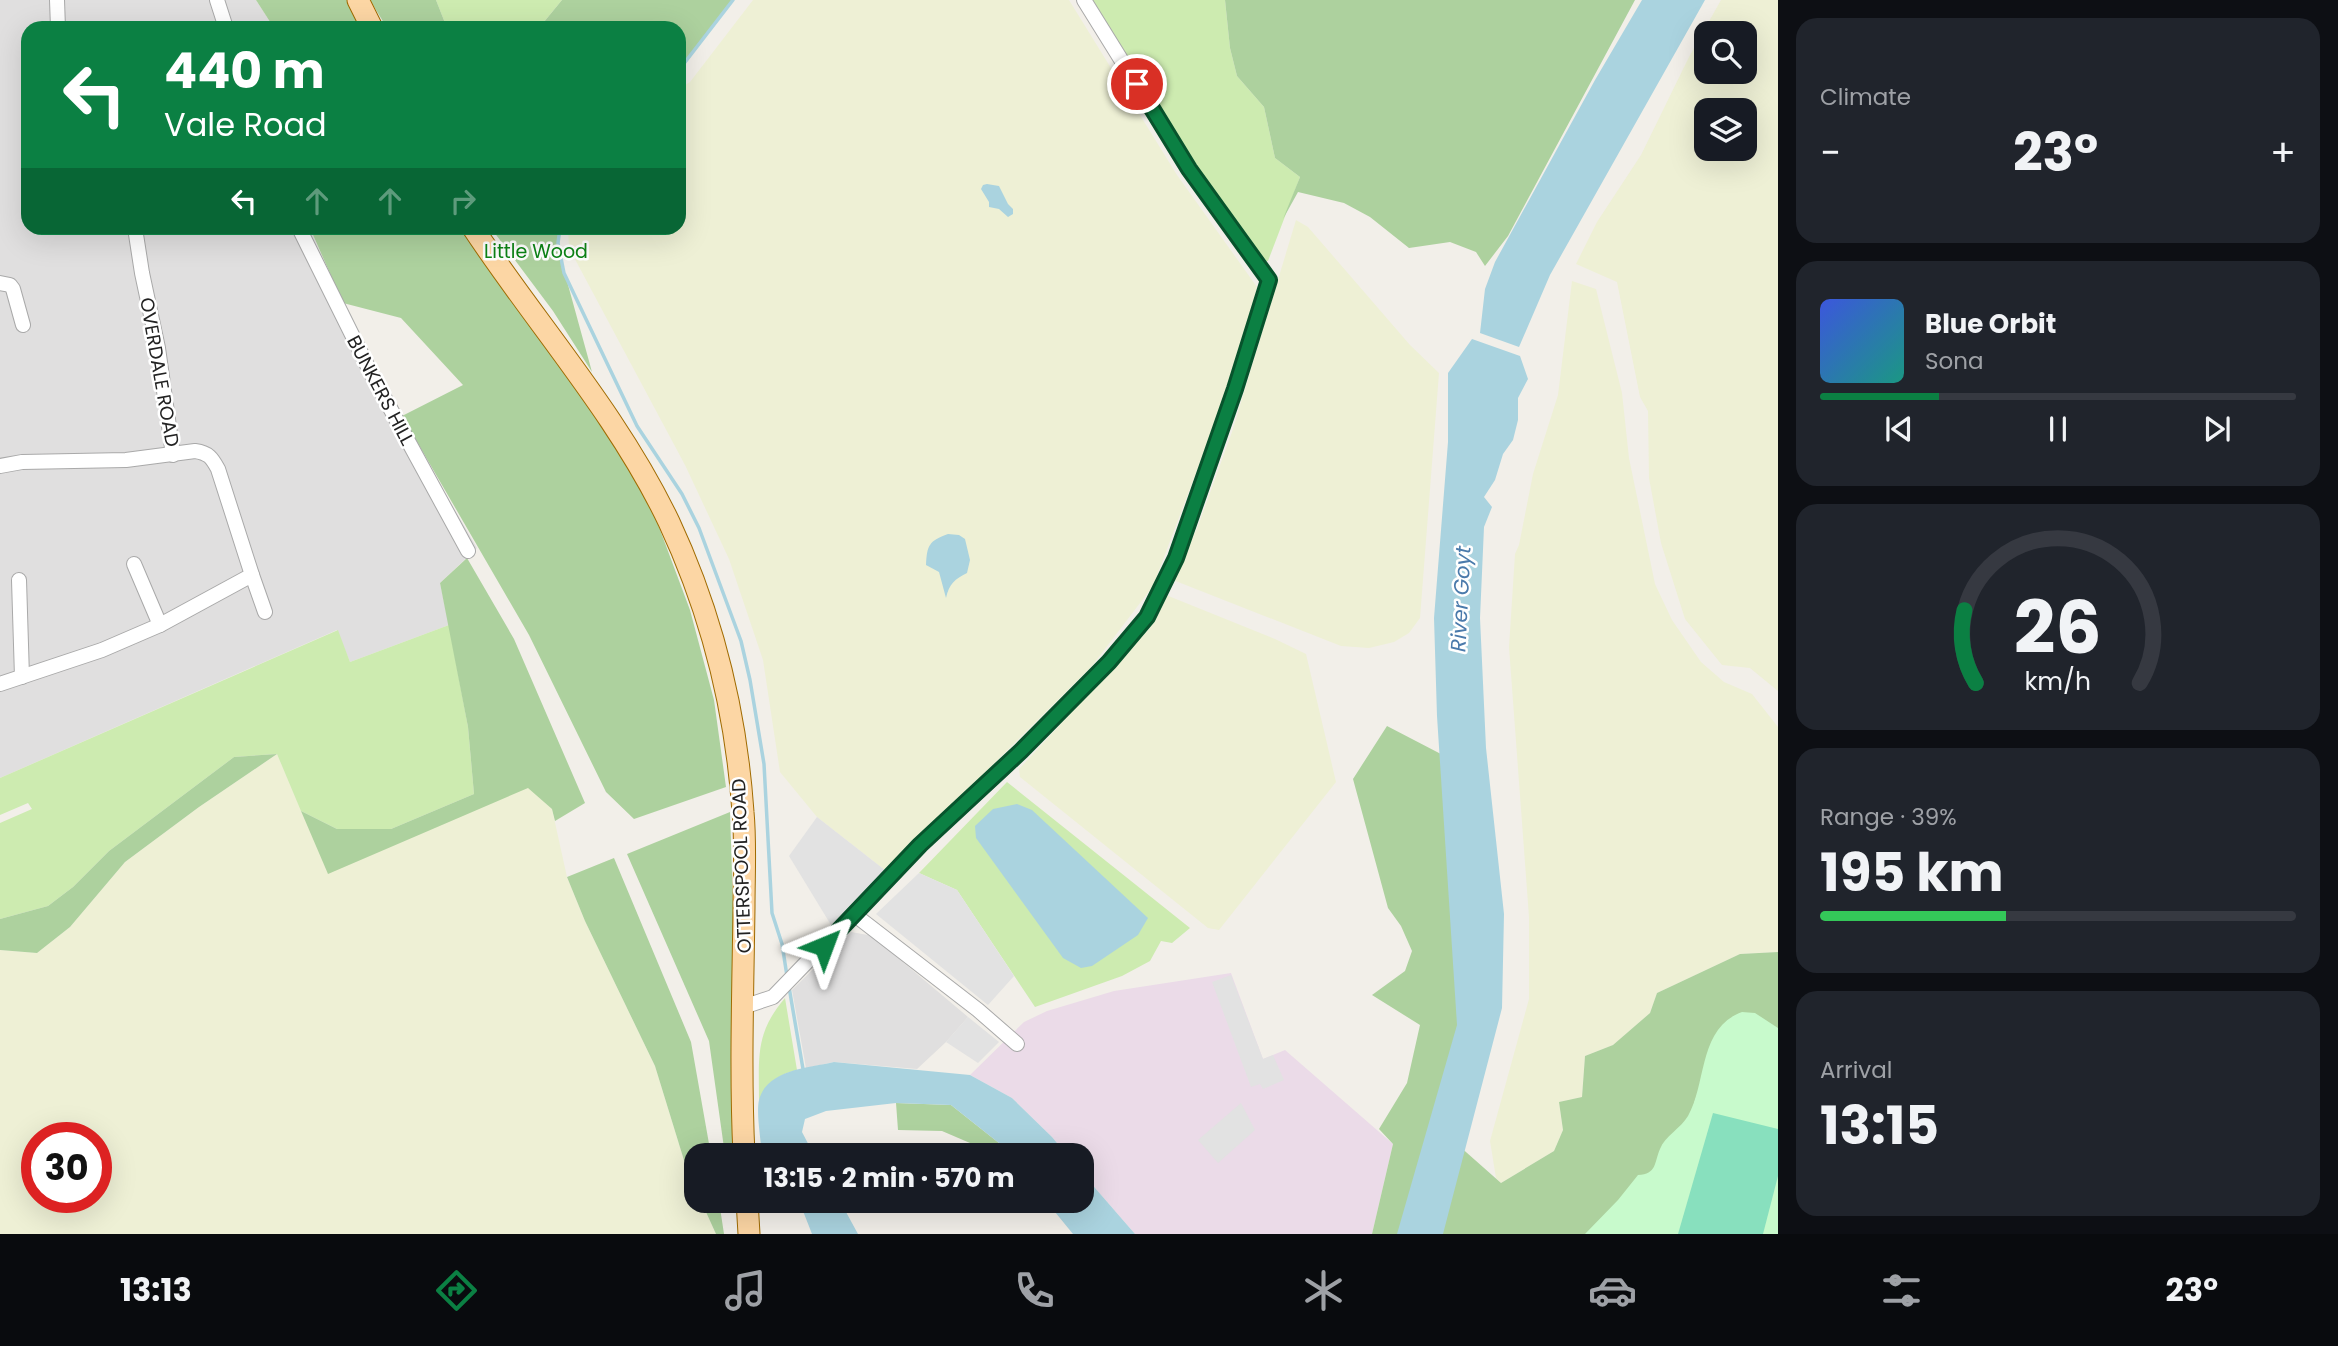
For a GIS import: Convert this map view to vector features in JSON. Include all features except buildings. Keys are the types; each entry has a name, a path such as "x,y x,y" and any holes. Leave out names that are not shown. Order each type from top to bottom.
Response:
{"main road":[{"path":"358,0 368,21"},
{"name":"OTTERSPOOL ROAD","path":"478,235 627,444 668,521 698,590 721,663 743,813 741,1103 743,1143"},
{"path":"748,1213 749,1234"}],"street":[{"path":"57,0 58,21"},
{"path":"217,0 224,21"},
{"path":"743,1007 774,997 920,845 1032,740 1109,662 1147,617 1176,558 1235,389 1269,280 1189,169 1084,0"},
{"name":"OVERDALE ROAD","path":"136,235 159,348 173,455 195,451 206,453 212,458 265,612"},
{"name":"BUNKERS HILL","path":"302,235 371,373 468,551"},
{"path":"0,284 10,285 13,289 23,325"},
{"path":"0,466 22,462 126,460 173,455"},
{"path":"134,565 160,625"},
{"path":"0,684 102,650 160,625 252,575"},
{"path":"19,580 22,677"},
{"path":"855,915 978,1010 1017,1044"}],"shaded area":[{"path":"0,0 256,0 270,21 21,21 21,235 313,235 343,303 417,445 477,548 440,583 449,625 350,662 337,630 0,778"},
{"path":"817,817 886,871 831,925 789,856"},
{"path":"919,873 957,890 1014,976 988,1005 876,914"},
{"path":"851,932 868,935 879,942 968,1017 917,1069 834,1062 806,1068 792,990"},
{"path":"1231,973 1263,1059 1285,1050 1393,1144 1372,1234 1135,1234 1094,1187 1094,1143 1057,1143 1012,1098 970,1075 1024,1022 1047,1011 1114,991"},
{"path":"1231,975 1263,1059 1273,1055 1284,1080 1263,1089 1260,1084 1251,1087 1212,982"},
{"path":"968,1017 999,1042 978,1063 946,1042"},
{"path":"1241,1103 1255,1130 1218,1163 1198,1140"}],"green space":[{"path":"256,0 348,0 357,21 270,21"},
{"path":"370,0 436,0 444,21 383,21"},
{"path":"436,0 562,0 545,21 444,21"},
{"path":"562,0 733,0 686,61 686,21 545,21"},
{"path":"753,0 1069,0 1177,175 1257,287 1240,357 1153,586 1092,666 886,871 817,817 780,772 763,660 729,559 685,465 569,248 568,235 686,235 686,85"},
{"path":"1092,0 1225,0 1230,48 1237,76 1264,107 1275,158 1300,177 1268,261 1260,261 1176,140"},
{"path":"1225,0 1635,0 1508,236 1485,266 1476,252 1450,242 1409,248 1370,217 1344,203 1298,192 1283,219 1300,177 1275,158 1264,107 1237,76 1230,48"},
{"path":"1721,0 1778,0 1778,691 1750,668 1722,665 1685,619 1661,543 1649,478 1648,411 1640,397 1617,282 1576,264 1597,222 1641,155 1694,48 1694,84 1757,84 1757,21 1709,21"},
{"path":"1296,220 1308,227 1410,345 1439,373 1420,618 1409,633 1394,642 1369,648 1341,646 1173,580 1198,526 1232,432"},
{"path":"313,235 465,235 611,435 650,503 690,610 714,700 726,787 634,819 606,792 529,635 402,416 463,385 401,318 343,303"},
{"name":"Little Wood","path":"496,235 559,235 562,263 592,372 553,311"},
{"path":"1572,281 1596,289 1622,393 1629,458 1655,584 1672,620 1701,662 1724,682 1752,694 1778,727 1778,952 1740,954 1657,993 1650,1013 1613,1045 1585,1056 1582,1097 1559,1102 1563,1130 1554,1151 1501,1183 1496,1178 1490,1141 1529,999 1529,917 1509,647 1515,554 1533,474 1558,395"},
{"path":"467,558 514,639 585,803 555,821 552,809 528,788 328,874 301,811 337,829 391,829 474,794 468,727 440,583"},
{"path":"1166,595 1306,654 1336,782 1219,930 1208,928 1020,777 1019,769 1150,628"},
{"path":"449,625 468,727 474,794 391,829 337,829 301,811 277,754 234,757 109,851 73,887 48,906 0,919 0,823 32,809 28,803 0,815 0,778 338,630 350,662"},
{"path":"1387,726 1464,766 1476,848 1449,1137 1501,1183 1554,1151 1563,1130 1559,1102 1582,1097 1585,1056 1613,1045 1650,1013 1657,993 1740,954 1778,952 1778,1031 1713,1046 1688,1122 1652,1177 1595,1234 1372,1234 1393,1144 1379,1129 1407,1083 1420,1025 1372,995 1405,971 1412,951 1401,926 1388,908 1353,779"},
{"path":"277,754 328,873 528,787 552,809 567,877 585,921 655,1066 684,1160 684,1213 706,1213 716,1234 0,1234 0,950 37,953 70,927 125,862"},
{"path":"277,754 125,862 70,927 37,953 0,950 0,919 48,906 73,887 109,851 234,757"},
{"path":"1007,782 1190,928 1172,943 1161,941 1150,961 1122,976 1035,1007 957,890 919,873"},
{"path":"730,812 741,1143 723,1143 709,1041 627,854"},
{"path":"614,858 691,1042 709,1143 684,1143 684,1160 655,1066 585,921 567,877"},
{"path":"785,998 797,1070 774,1081 759,1101 759,1058 764,1034"},
{"path":"1742,1012 1755,1013 1778,1028 1778,1234 1585,1234 1638,1175 1652,1170 1662,1144 1688,1116 1711,1043 1718,1030"},
{"path":"896,1103 951,1105 999,1143 970,1143 942,1131 898,1130"},
{"path":"1713,1113 1778,1129 1778,1176 1763,1234 1678,1234"},
{"path":"706,1213 721,1213 724,1234 716,1234"}],"water":[{"path":"1642,0 1705,0 1550,275 1519,347 1480,333 1485,289 1495,262"},
{"path":"987,184 999,186 1013,209 1013,214 1008,217 999,209 989,207 981,189"},
{"name":"River Goyt","path":"1472,339 1520,356 1528,379 1518,398 1518,420 1513,440 1503,454 1495,480 1484,497 1492,507 1484,527 1480,618 1486,748 1504,914 1502,1008 1443,1234 1397,1234 1457,1025 1437,716 1434,618 1448,442 1448,373"},
{"path":"948,534 959,535 965,539 970,560 967,573 953,582 946,598 939,572 926,565 930,545"},
{"path":"1017,804 1032,810 1148,918 1138,935 1092,966 1081,968 1063,958 976,838 975,826 993,809"},
{"path":"834,1062 970,1075 1012,1098 1057,1143 999,1143 951,1105 896,1103 826,1111 805,1119 802,1132 808,1143 761,1143 758,1112 763,1090 780,1076 801,1068"},
{"path":"1094,1187 1135,1234 1073,1234 1056,1213 1094,1213"},
{"path":"804,1213 847,1213 858,1234 812,1234"}],"waterway":[{"path":"686,61 733,0"},
{"path":"559,235 564,273 637,426 682,494 699,528 741,641 764,764 772,913 782,944 787,976"},
{"path":"789,987 803,1069"}],"route":[{"path":"824,946 920,845 1003,769 1109,662 1147,617 1176,558 1235,389 1269,280 1189,169 1137,84"}]}
